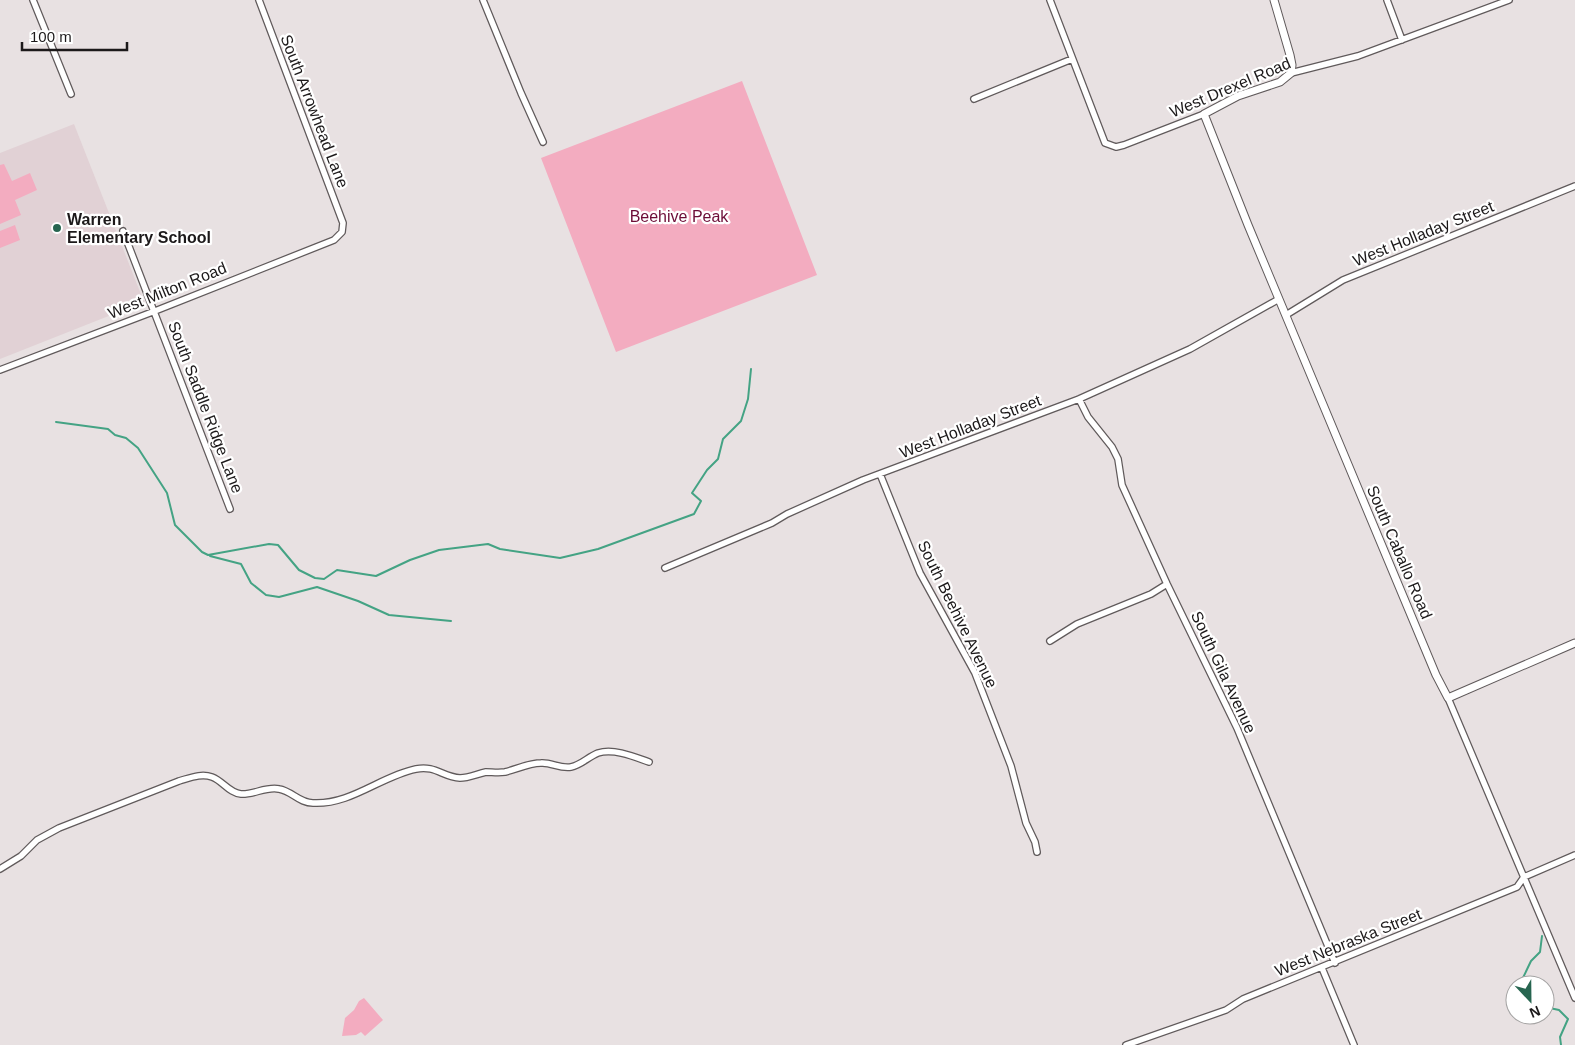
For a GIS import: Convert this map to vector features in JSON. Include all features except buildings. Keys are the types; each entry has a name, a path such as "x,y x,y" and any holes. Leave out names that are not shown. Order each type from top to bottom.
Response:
{"street":[{"path":"33,0 71,94"},
{"name":"South Arrowhead Lane","path":"259,0 343,223 342,232"},
{"path":"483,0 543,142"},
{"path":"974,99 1072,58 1050,0"},
{"path":"1274,0 1290,56 1291,73"},
{"path":"1387,0 1402,40"},
{"name":"West Drexel Road","path":"1072,58 1105,143 1116,147 1124,146 1204,114 1238,96 1280,82 1291,73 1358,56 1509,0"},
{"name":"South Caballo Road","path":"1204,114 1248,225 1436,674 1448,698 1575,998"},
{"name":"West Holladay Street","path":"1286,315 1343,280 1575,186"},
{"name":"South Saddle Ridge Lane","path":"123,231 230,509"},
{"name":"West Milton Road","path":"0,370 334,240 342,232"},
{"name":"West Holladay Street","path":"665,568 772,523 787,514 863,480 1079,399 1190,349 1279,299"},
{"name":"South Gila Avenue","path":"1079,399 1088,417 1112,447 1118,459 1122,485 1167,584 1237,728 1335,963"},
{"name":"South Beehive Avenue","path":"880,474 920,573 975,673 1011,766 1026,823 1035,842 1036,852"},
{"path":"1050,640 1077,624 1150,594 1167,584"},
{"path":"1448,698 1575,644"},
{"path":"0,869 21,856 37,840 59,828 199,775 213,778 227,789 241,794 277,788 286,791 301,801 314,804 339,800 415,769 428,768 460,778 487,772 502,772 543,763 558,767 570,767 581,764 598,753 607,752 629,755 649,762"},
{"name":"West Nebraska Street","path":"1126,1045 1226,1010 1243,1000 1517,887 1524,877 1575,855"},
{"path":"1322,968 1354,1045"}],"shaded area":[{"name":"Warren Elementary School","path":"74,124 144,302 0,359 0,153"}],"green space":[{"name":"Beehive Peak","path":"742,81 817,275 616,352 541,158"},
{"path":"4,164 12,181 30,173 37,190 15,200 21,215 0,224 0,165"},
{"path":"15,225 20,240 0,248 0,231"},
{"path":"364,998 383,1020 365,1036 361,1032 356,1035 342,1036 345,1018 354,1010 359,1001"}],"waterway":[{"path":"56,422 108,429 115,435 126,438 138,448 167,493 175,525 202,552 208,555 269,544 278,545 299,570 315,578 324,579 337,570 376,576 410,560 439,550 488,544 500,549 560,558 598,549 694,514 701,501 692,493 707,470 718,459 723,439 741,421 748,399 751,369"},
{"path":"210,556 241,564 251,583 266,595 279,597 317,587 358,601 389,615 451,621"},
{"path":"1524,975 1531,961 1540,952 1542,936"},
{"path":"1555,1009 1559,1010 1568,1019 1560,1037 1561,1045"}],"place":[{"name":"Warren Elementary School","path":"57,228"}]}
